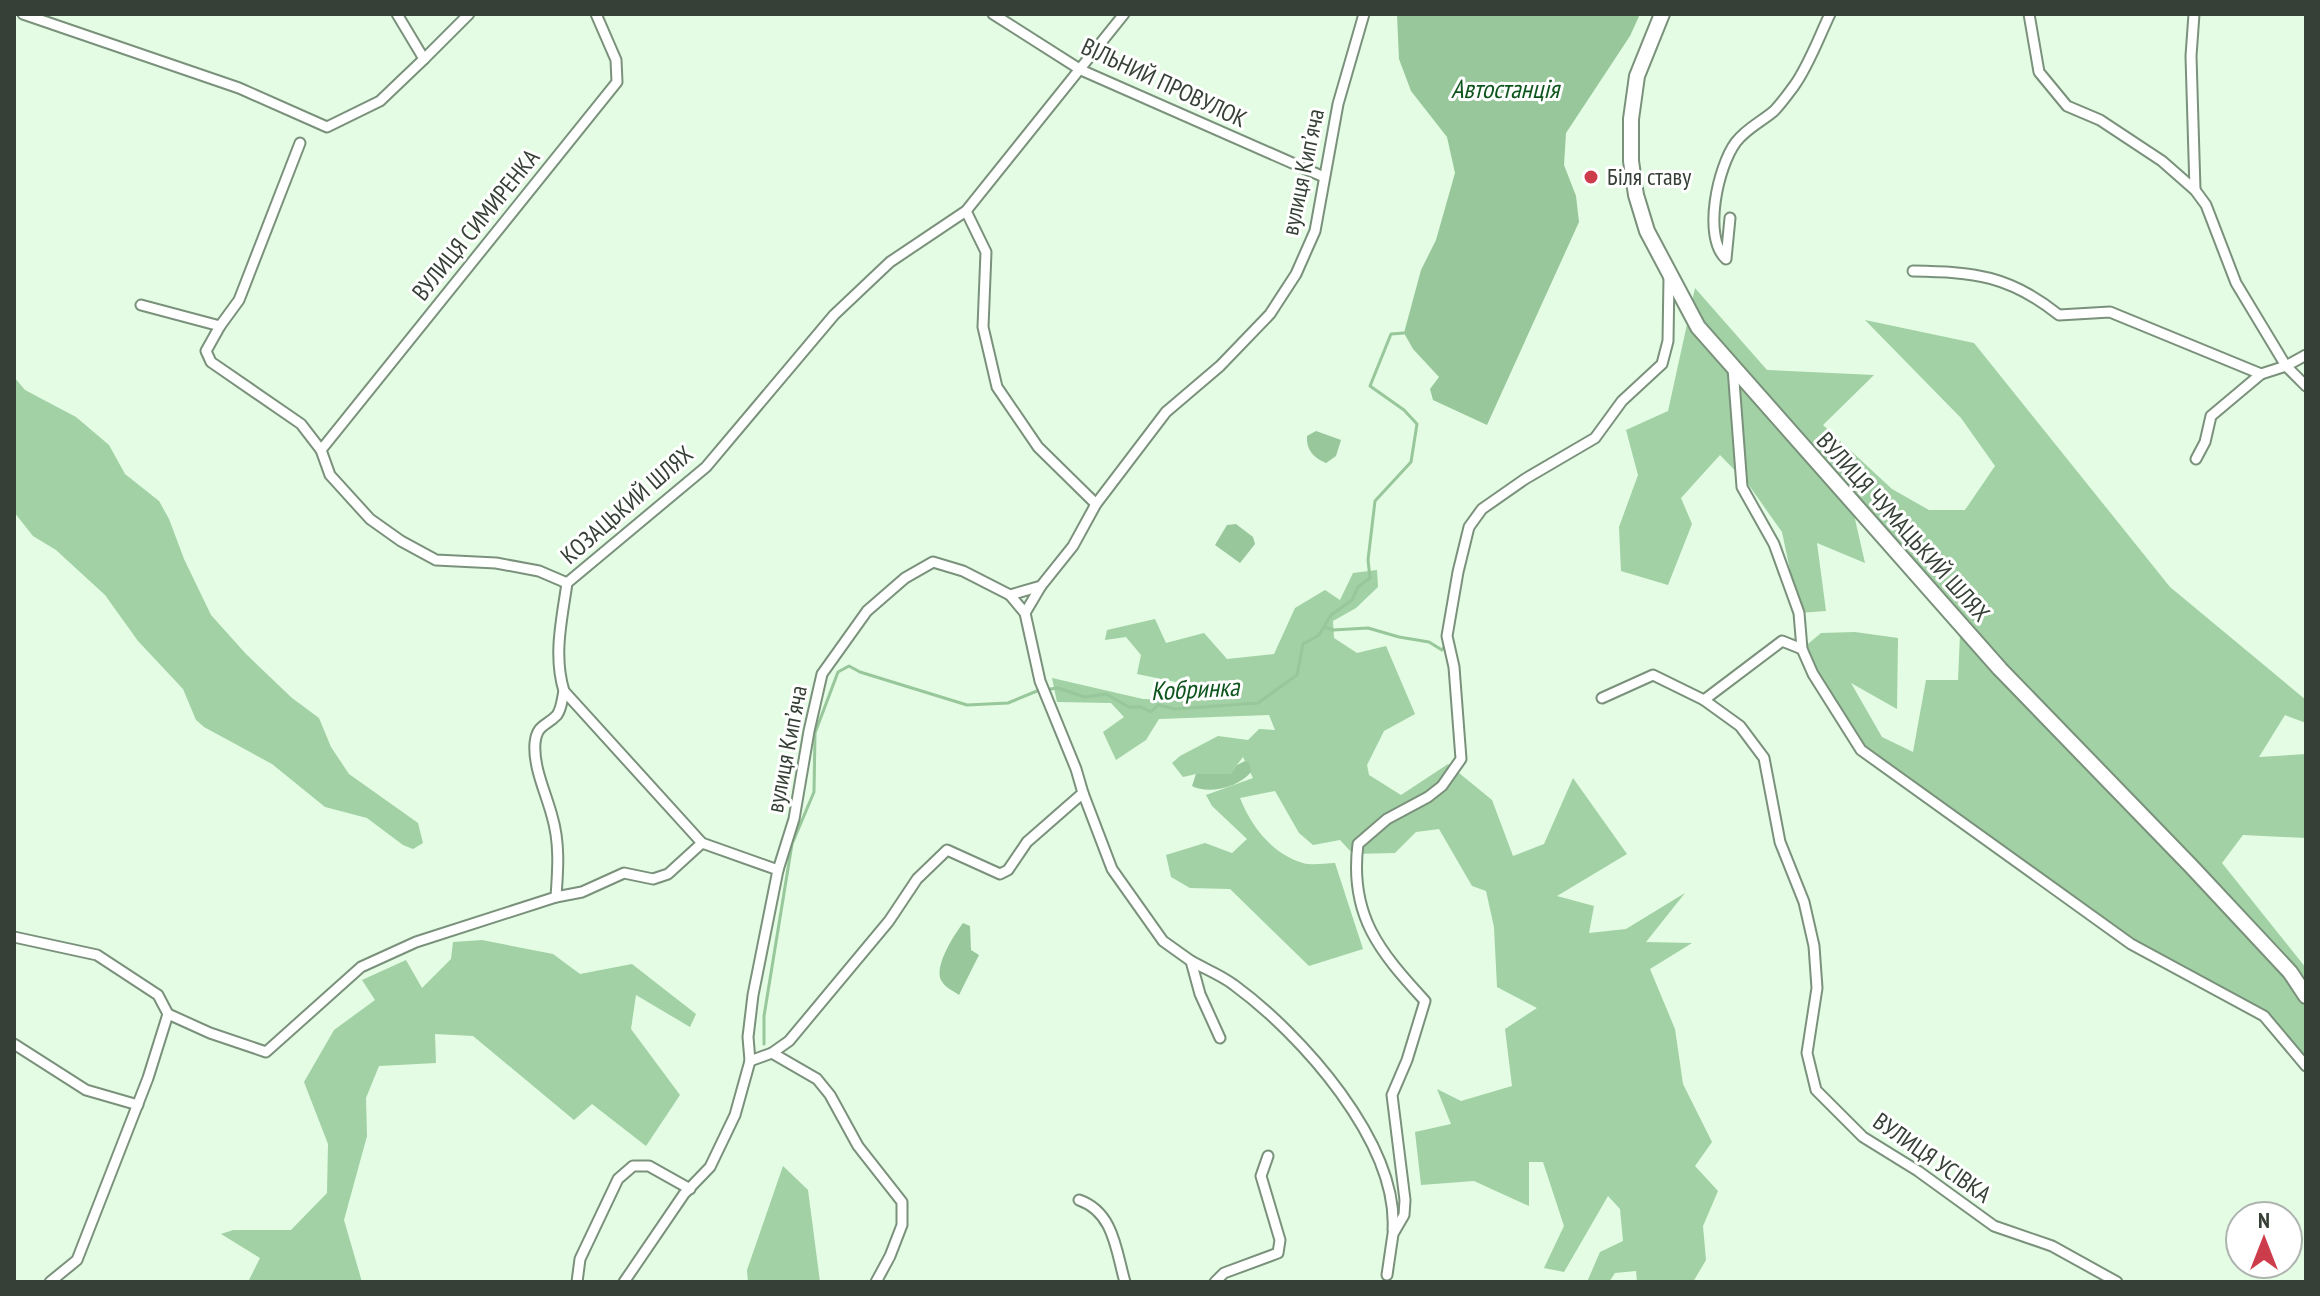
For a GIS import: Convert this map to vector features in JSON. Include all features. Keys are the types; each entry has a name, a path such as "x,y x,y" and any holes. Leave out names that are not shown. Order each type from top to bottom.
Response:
{"main road":[{"name":"ВУЛИЦЯ ЧУМАЦЬКИЙ ШЛЯХ","path":"1662,14 1637,76 1631,119 1631,161 1636,195 1647,231 1698,327 2000,669 2191,866 2290,972 2306,996"}],"street":[{"path":"23,14 239,88 327,127 380,101 469,14"},
{"path":"397,14 424,59"},
{"name":"ВУЛИЦЯ СИМИРЕНКА","path":"321,450 617,82 616,60 596,14"},
{"name":"ВІЛЬНИЙ ПРОВУЛОК","path":"993,14 1081,70 1324,177"},
{"name":"КОЗАЦЬКИЙ ШЛЯХ","path":"564,691 558,671 558,647 567,583 706,467 834,315 890,262 966,211 1124,14"},
{"name":"вулиця Кипʼяча","path":"1025,613 1041,586 1073,546 1096,504 1166,412 1220,366 1270,314 1296,274 1315,231 1338,104 1364,14"},
{"path":"1730,218 1726,259 1721,254 1714,223 1718,181 1734,145 1751,126 1775,110 1795,84 1830,14"},
{"path":"2029,14 2039,72 2067,106 2100,120 2125,136 2162,161 2195,190 2206,205 2236,283 2286,366 2306,386"},
{"path":"2194,14 2191,56 2195,190"},
{"path":"300,143 239,300 206,351 211,362 301,424 321,450 330,475 370,519 401,541 436,560 496,563 539,571 567,583"},
{"path":"966,211 986,252 983,327 997,387 1038,447 1096,504"},
{"path":"1913,271 1959,272 1996,278 2038,298 2059,315 2110,312 2261,374"},
{"path":"1393,1234 1404,1215 1405,1200 1392,1095 1407,1060 1425,1001 1368,927 1358,901 1355,871 1358,844 1387,819 1435,792 1461,759 1454,667 1447,636 1469,527 1482,509 1525,479 1595,438 1622,401 1662,364 1668,341 1669,274"},
{"path":"141,305 220,326"},
{"path":"2196,459 2205,442 2211,416 2261,374 2306,355"},
{"path":"1732,367 1742,487 1774,544 1799,613 1802,649 1813,674 1861,750 2131,944 2264,1016 2306,1066"},
{"name":"вулиця Кипʼяча","path":"778,870 794,819 822,674 867,611 905,578 933,562 963,571 1010,595"},
{"path":"1041,586 1010,595 1025,613 1040,681 1112,869 1163,941 1191,961 1232,983 1278,1022 1322,1070 1365,1127 1388,1187 1393,1234 1387,1280"},
{"path":"1704,700 1782,641 1802,649"},
{"name":"ВУЛИЦЯ УСІВКА","path":"1602,698 1653,675 1704,700 1740,726 1764,758 1780,842 1804,902 1814,946 1817,988 1807,1053 1816,1090 1863,1137 1918,1171 1994,1226 2052,1246 2117,1282"},
{"path":"564,691 702,843 778,870 753,995 748,1037 750,1061 735,1115 710,1167 690,1189 624,1282"},
{"path":"556,897 558,847 535,754 535,739 542,724 555,717 561,708 564,691"},
{"path":"750,1061 772,1053 789,1041 889,921 917,879 947,850 1000,874 1008,870 1027,842 1083,793"},
{"path":"14,937 97,955 158,995 168,1014 210,1033 266,1052 361,967 416,942 556,897 582,892 624,873 653,879 668,874 702,843"},
{"path":"1191,961 1200,994 1220,1038"},
{"path":"50,1282 77,1260 138,1105 168,1014"},
{"path":"14,1044 86,1090 138,1105"},
{"path":"772,1053 817,1079 830,1095 858,1146 902,1202 902,1225 876,1282"},
{"path":"1215,1282 1224,1273 1278,1253 1280,1240 1261,1176 1268,1156"},
{"path":"577,1282 580,1259 618,1179 633,1166 649,1166 690,1189"},
{"path":"1079,1200 1091,1204 1115,1237 1125,1282"}],"shaded area":[{"path":"1695,288 1767,370 1874,375 1823,425 1892,489 1929,510 1965,510 1995,466 1961,418 1865,320 1974,343 2170,587 2306,700 2306,723 2285,715 2259,757 2306,754 2306,838 2243,835 2222,863 2306,968 2306,1066 2264,1016 2131,944 1861,750 1802,649 1821,633 1855,632 1898,638 1897,709 1851,683 1882,737 1913,752 1926,680 1958,680 1961,612 1847,484 1865,563 1817,543 1826,611 1799,613 1782,532 1748,484 1720,455 1681,498 1692,524 1668,585 1621,571 1619,527 1638,475 1626,430 1668,411"},
{"path":"14,377 25,390 76,417 109,445 125,474 159,501 211,615 292,698 319,718 331,747 349,774 418,823 423,843 413,849 367,818 325,807 272,764 204,727 196,720 183,689 138,641 105,595 56,550 33,536 14,512"},
{"path":"1377,570 1378,587 1356,608 1333,621 1334,638 1357,653 1386,646 1415,714 1384,731 1367,765 1369,775 1401,795 1448,764 1492,800 1513,856 1544,844 1573,778 1627,854 1557,896 1594,906 1589,933 1626,929 1685,893 1646,942 1692,943 1650,969 1675,1029 1683,1084 1712,1142 1695,1166 1718,1191 1703,1226 1706,1260 1693,1282 1637,1282 1636,1271 1615,1273 1609,1282 1587,1282 1600,1252 1623,1241 1620,1209 1608,1196 1564,1272 1544,1268 1564,1226 1543,1162 1529,1162 1529,1206 1474,1181 1421,1185 1415,1132 1451,1124 1437,1089 1461,1101 1512,1086 1505,1029 1537,1008 1497,987 1494,927 1486,891 1472,886 1439,829 1416,832 1395,853 1353,854 1340,840 1313,845 1299,833 1275,791 1240,798 1264,838 1282,853 1307,864 1335,863 1363,949 1309,966 1230,889 1190,888 1171,877 1166,855 1205,843 1232,853 1247,839 1212,806 1206,795 1253,778 1243,757 1230,774 1183,777 1172,763 1218,736 1248,740 1259,729 1275,730 1269,715 1159,719 1146,740 1116,760 1103,732 1124,717 1111,703 1057,702 1052,678 1143,699 1179,700 1191,685 1137,674 1141,655 1126,637 1105,640 1107,630 1155,619 1166,643 1204,633 1227,659 1274,654 1295,608 1325,590 1340,600 1353,573"},
{"path":"482,940 553,954 580,974 632,964 696,1014 690,1027 636,995 631,1029 680,1095 646,1146 592,1104 574,1120 473,1036 435,1034 436,1063 379,1066 366,1098 367,1136 344,1220 362,1282 248,1282 260,1258 221,1234 233,1230 291,1230 327,1193 328,1144 304,1082 334,1030 375,1000 362,980 406,960 422,988 451,959 453,942"},
{"path":"783,1166 808,1190 820,1282 748,1282 747,1270"}],"water":[{"name":"Автостанція","path":"1397,14 1640,14 1630,36 1566,133 1564,165 1576,196 1579,222 1487,425 1433,400 1430,389 1439,377 1413,349 1404,333 1421,270 1436,240 1455,173 1447,137 1411,91 1399,59"},
{"path":"1316,431 1341,440 1336,456 1326,463 1309,449 1307,436"},
{"path":"1236,524 1253,537 1255,544 1240,563 1215,545 1227,525"},
{"path":"1245,761 1249,763 1251,772 1239,782 1207,790 1192,786 1196,774 1230,774"},
{"path":"963,923 970,926 971,950 979,955 959,995 944,985 940,970 945,953"}],"waterway":[{"name":"Кобринка","path":"1050,689 1058,688 1085,697 1106,694 1129,707 1141,707 1151,712 1158,705 1175,709 1258,703 1297,675 1303,644 1319,635 1331,615 1352,600 1358,587 1370,578 1368,560 1375,501 1411,462 1417,424 1404,410 1370,386 1391,334 1404,333"},
{"path":"1324,627 1333,630 1368,628 1429,642 1442,650 1444,647"},
{"name":"Кобринка","path":"764,1044 764,1016 792,844 814,792 815,733 838,672 849,666 967,705 1008,703 1037,691"}],"place":[{"name":"Біля ставу","path":"1591,177"}]}
